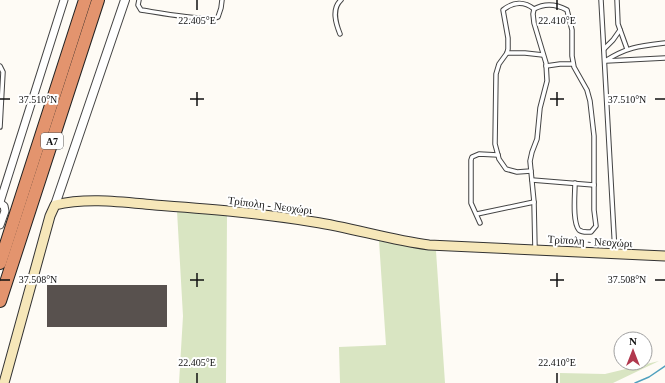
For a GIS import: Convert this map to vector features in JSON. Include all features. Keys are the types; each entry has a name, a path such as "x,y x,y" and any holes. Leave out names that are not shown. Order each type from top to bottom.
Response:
{"highway":[{"name":"Α7","path":"0,263 85,0"},
{"name":"Α7","path":"0,301 98,0"}],"main road":[{"name":"Τρίπολη - Νεοχώρι","path":"55,205 69,202 94,201 173,206 304,220 397,240 429,245 665,256"},
{"path":"4,383 50,216 55,205"}],"street":[{"path":"0,225 4,206 0,203 64,0"},
{"path":"55,205 125,0"}],"lane":[{"path":"139,0 138,5 141,10 215,18 218,17 220,12 222,0"},
{"path":"340,34 337,26 335,11 341,0"},
{"path":"601,0 615,254"},
{"path":"617,0 617,16 627,49"},
{"path":"531,171 517,172 506,169 498,156 495,144 496,74 499,64 507,53 508,38 503,10 510,5 518,3 528,5 534,9"},
{"path":"534,9 552,5 560,6 567,10 572,30 573,64 587,90 590,100 594,136 594,210 596,226 591,232 584,233 580,231 575,223 575,183"},
{"path":"534,9 534,23 546,66 548,81 540,108 537,139 530,161 534,202 535,251"},
{"path":"604,49 620,30"},
{"path":"605,61 627,49 665,43"},
{"path":"507,53 543,55"},
{"path":"605,61 665,58"},
{"path":"546,66 573,64"},
{"path":"0,66 3,72 0,127"},
{"path":"480,223 471,203 471,160 472,157 479,154 498,156"},
{"path":"532,180 594,185"},
{"path":"477,214 534,202"}],"green space":[{"path":"177,211 227,215 226,383 179,383 183,316"},
{"path":"379,241 436,251 445,383 340,383 339,347 386,345"},
{"path":"617,371 638,371 613,383 560,383 560,373 605,374"}],"building":[{"path":"47,285 167,285 167,327 47,327"}],"waterway":[{"path":"635,383 649,377 665,366"}]}
